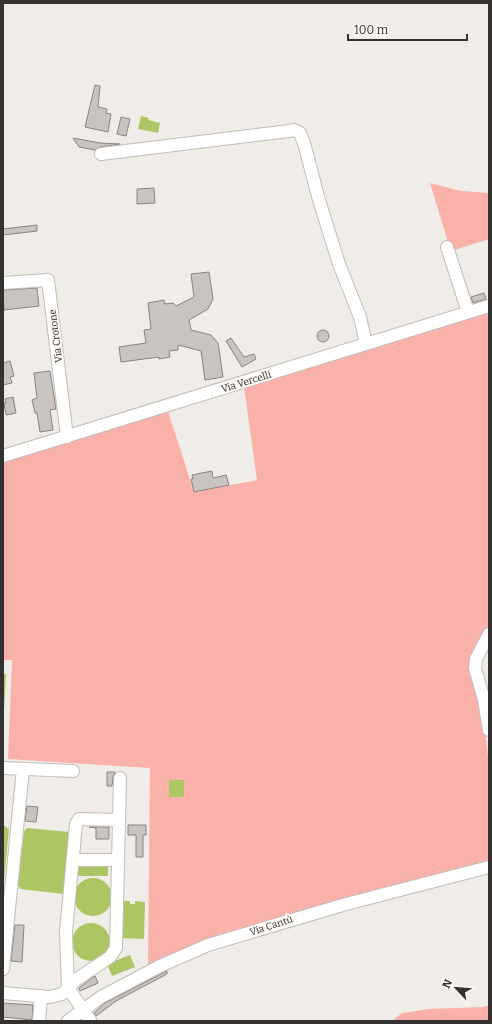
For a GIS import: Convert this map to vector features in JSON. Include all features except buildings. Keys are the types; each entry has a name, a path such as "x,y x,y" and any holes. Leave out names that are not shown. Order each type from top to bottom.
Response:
{"street":[{"path":"101,154 294,130 300,132 339,264 360,316 366,344"},
{"path":"447,247 468,312"},
{"name":"Via Crotone","path":"3,283 48,280 67,437"},
{"name":"Via Vercelli","path":"3,456 489,306"},
{"path":"489,634 476,659 475,668 484,700 489,730"},
{"path":"3,768 73,771"},
{"path":"3,969 7,896 23,768"},
{"path":"3,993 50,997 62,994 77,979 110,957 116,948 120,778"},
{"path":"90,1020 68,988 66,932 76,824 79,819 119,820"},
{"path":"73,860 118,860"},
{"name":"Via Cantù","path":"68,1021 101,997 160,966 208,945 346,904 489,867"},
{"path":"39,1021 41,996"}],"shaded area":[{"path":"141,116 149,118 148,120 160,123 158,133 138,129"},
{"path":"430,183 461,191 489,193 489,239 454,250 448,242"},
{"path":"489,309 489,627 471,663 484,716 489,768 489,864 148,966 150,768 8,759 12,660 3,660 3,460 168,411 194,492 257,480 244,387"},
{"path":"3,674 6,674 4,711 3,711"},
{"path":"169,780 184,780 184,797 169,797"},
{"path":"3,825 9,829 3,891"},
{"path":"27,828 69,832 70,850 67,852 69,856 67,871 65,873 67,876 66,892 63,894 21,889 18,886 24,831"},
{"path":"78,864 108,864 108,876 78,876"},
{"path":"93,878 103,881 109,887 112,897 109,907 103,913 93,916 83,913 77,907 74,897 77,887 83,881"},
{"path":"120,901 130,901 130,904 135,904 135,901 145,902 144,939 119,938"},
{"path":"87,923 95,923 102,926 107,931 110,942 107,953 102,958 95,961 87,961 80,958 75,953 72,946 72,938 75,931 80,926"},
{"path":"130,955 135,967 112,976 107,964"},
{"path":"489,1005 489,1021 392,1021 402,1013 429,1009 483,1007"}]}
